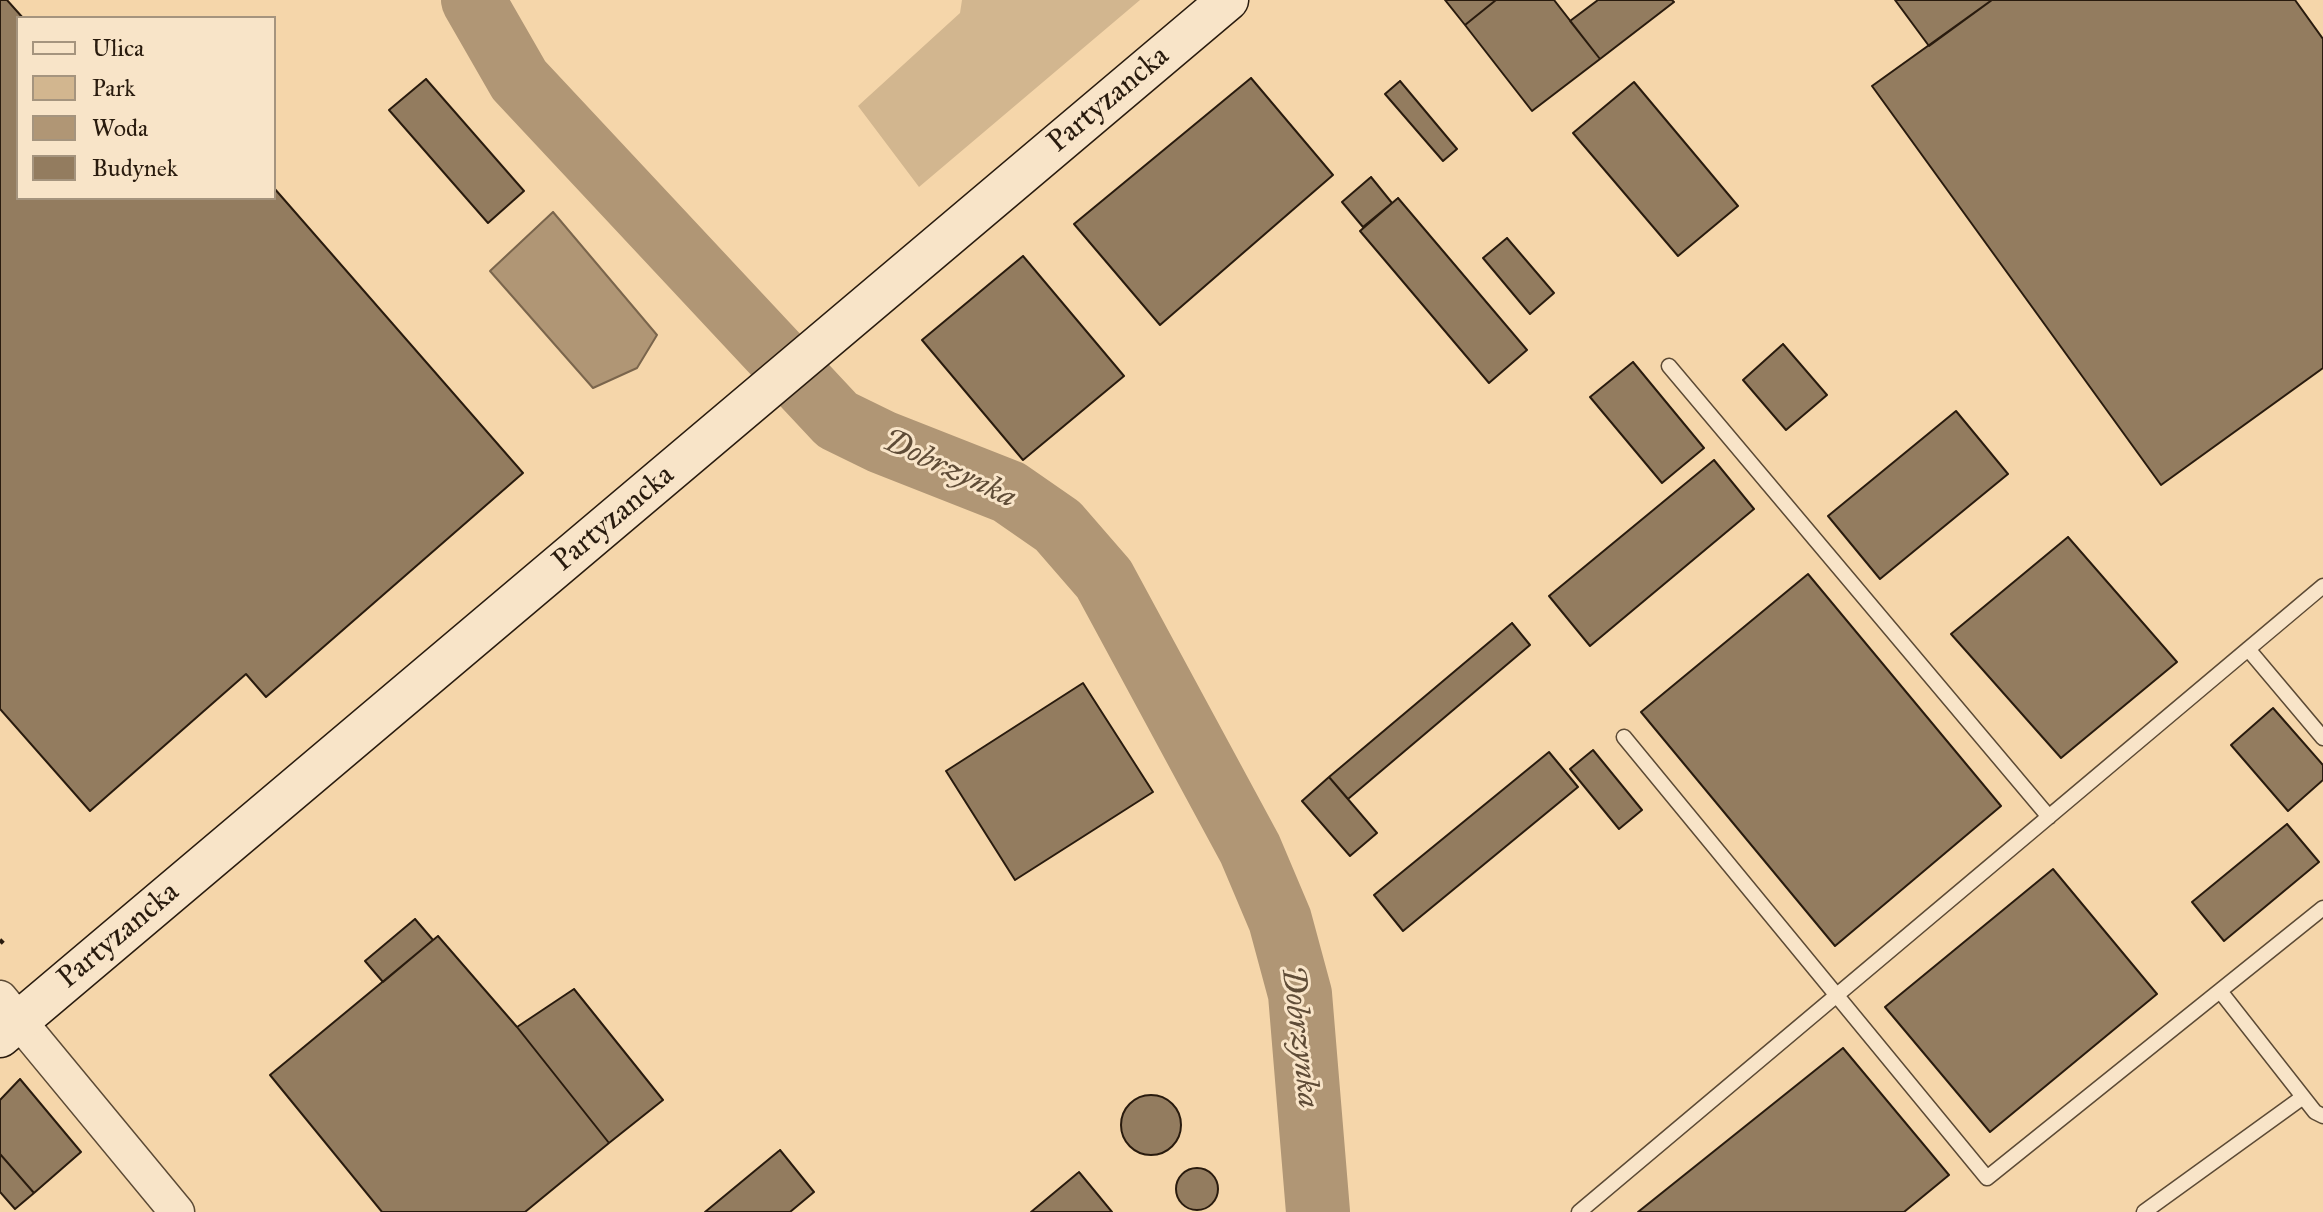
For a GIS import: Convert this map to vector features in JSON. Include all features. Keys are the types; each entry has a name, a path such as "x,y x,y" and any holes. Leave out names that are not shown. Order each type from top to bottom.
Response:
{"main road":[{"name":"Partyzancka","path":"6,1018 759,397 1228,0"}],"street":[{"path":"6,1018 177,1212"}],"lane":[{"path":"1669,366 2049,817"},
{"path":"1579,1212 2323,586"},
{"path":"2248,649 2323,738"},
{"path":"1624,737 1987,1178 2323,908"},
{"path":"2220,991 2303,1097 2323,1116"},
{"path":"2144,1212 2303,1097"}],"green space":[{"path":"962,0 1140,0 919,187 858,106 960,13"}],"water":[{"path":"553,212 657,335 637,368 593,388 490,271"}],"building":[{"path":"0,0 7,0 21,16 16,16 16,200 276,200 276,190 523,473 266,697 246,674 90,811 0,709"},
{"path":"1445,0 1496,0 1465,25"},
{"path":"1496,0 1554,0 1600,59 1532,111 1465,25"},
{"path":"1598,0 1674,2 1600,59 1570,21"},
{"path":"1895,0 1992,0 1929,46"},
{"path":"1992,0 2295,0 2323,39 2323,368 2161,485 1872,86"},
{"path":"1251,78 1333,175 1160,325 1074,224"},
{"path":"426,79 524,191 488,223 389,110"},
{"path":"1400,81 1457,149 1443,161 1385,94"},
{"path":"1634,82 1738,206 1678,256 1573,133"},
{"path":"1371,177 1392,203 1363,227 1342,202"},
{"path":"1398,198 1527,350 1489,383 1360,231"},
{"path":"1507,238 1554,293 1530,314 1483,258"},
{"path":"1023,256 1124,376 1023,460 922,340"},
{"path":"1783,344 1827,395 1786,430 1743,380"},
{"path":"1633,362 1704,448 1662,483 1590,397"},
{"path":"1956,411 2008,474 1880,579 1828,516"},
{"path":"1714,460 1754,509 1590,646 1549,596"},
{"path":"2068,537 2177,662 2061,758 1951,634"},
{"path":"1808,574 2001,806 1835,946 1641,712"},
{"path":"1512,623 1530,645 1348,799 1329,777"},
{"path":"1083,683 1153,792 1015,880 946,771"},
{"path":"2273,708 2323,765 2323,780 2288,811 2231,745"},
{"path":"1593,750 1642,810 1619,829 1570,769"},
{"path":"1549,752 1578,787 1403,931 1374,895"},
{"path":"1329,777 1377,833 1350,856 1302,801"},
{"path":"2287,824 2319,862 2224,941 2192,902"},
{"path":"2053,869 2157,994 1990,1132 1885,1007"},
{"path":"415,919 433,940 383,982 365,961"},
{"path":"438,936 517,1027 609,1143 525,1212 382,1212 270,1075"},
{"path":"574,989 663,1100 609,1143 517,1027"},
{"path":"1843,1048 1949,1175 1904,1212 1638,1212"},
{"path":"20,1079 81,1152 34,1193 0,1154 0,1100"},
{"path":"1151,1095 1173,1103 1181,1125 1173,1147 1151,1155 1129,1147 1121,1125 1129,1103"},
{"path":"780,1150 814,1192 790,1212 705,1212"},
{"path":"0,1154 34,1193 15,1209 0,1192"},
{"path":"1197,1168 1212,1174 1218,1189 1212,1204 1197,1210 1182,1204 1176,1189 1182,1174"},
{"path":"1079,1172 1112,1212 1031,1212"}],"waterway":[{"name":"Dobrzynka","path":"473,0 519,80 837,420 882,442 1009,492 1058,526 1104,579 1250,849 1280,920 1300,994 1318,1212"}]}
